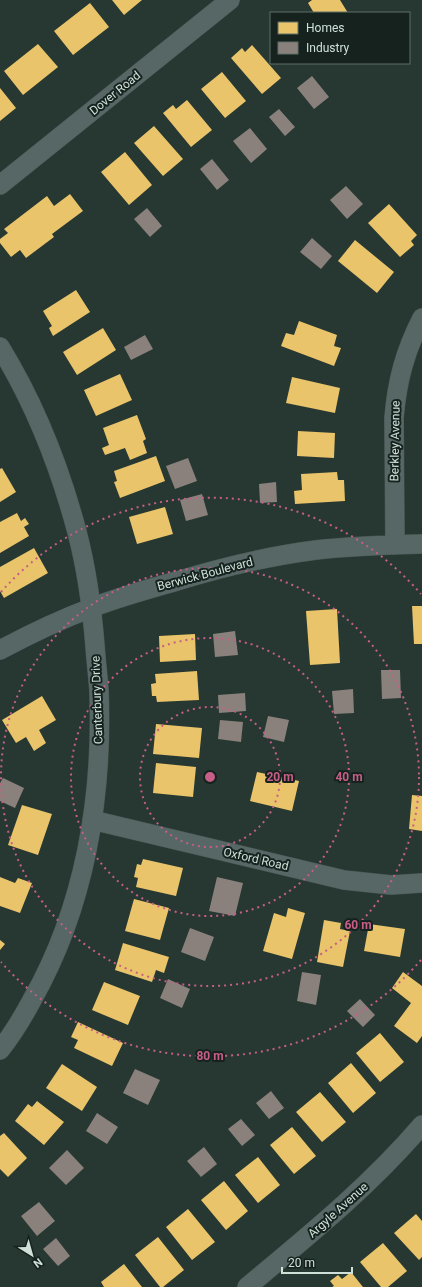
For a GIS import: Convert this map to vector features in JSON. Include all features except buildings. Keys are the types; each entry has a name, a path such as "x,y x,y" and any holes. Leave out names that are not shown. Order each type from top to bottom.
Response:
{"street":[{"name":"Dover Road","path":"0,185 230,0"},
{"name":"Berkley Avenue","path":"395,545 395,397 404,358 412,337 422,318"},
{"name":"Canterbury Drive","path":"0,347 24,391 54,458 66,492 78,534 92,608 99,690 99,736 92,820 85,860 66,927 42,983 0,1050"},
{"name":"Berwick Boulevard","path":"0,650 64,618 124,596 208,572 250,562 316,550 422,544"},
{"name":"Oxford Road","path":"92,820 344,880 391,885 422,884"},
{"name":"Argyle Avenue","path":"247,1287 352,1198 395,1155 422,1125"}]}
